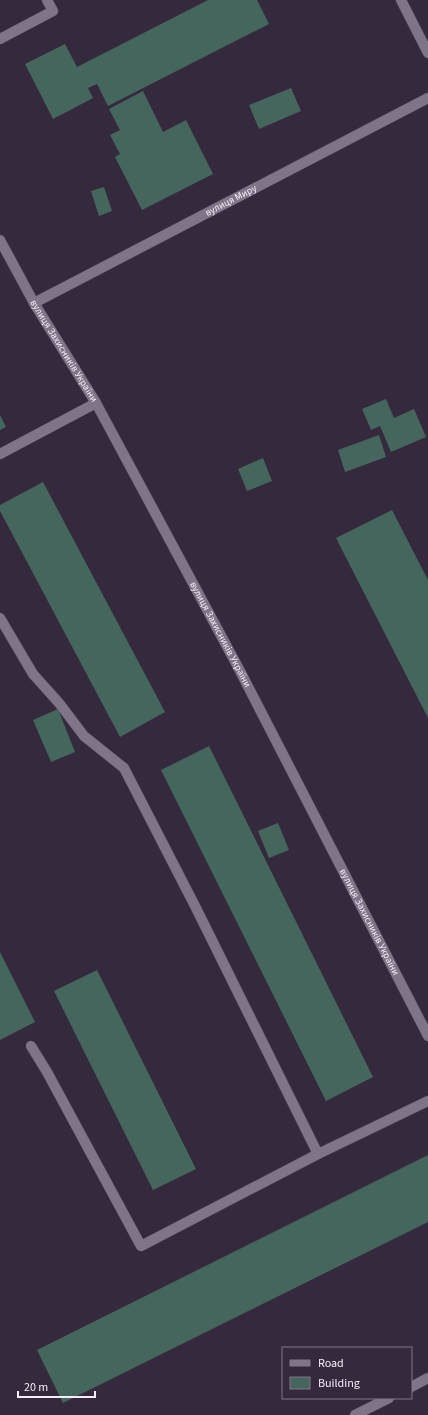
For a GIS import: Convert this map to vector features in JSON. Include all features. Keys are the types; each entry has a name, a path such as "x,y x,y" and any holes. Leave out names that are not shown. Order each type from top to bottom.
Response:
{"street":[{"path":"0,39 53,11 47,0"},
{"path":"401,0 428,53"},
{"name":"вулиця Миру","path":"34,303 428,98"},
{"name":"вулиця Захисників України","path":"0,240 34,303 96,403 239,669 428,1036"},
{"path":"0,454 96,403"},
{"path":"0,618 33,674 59,703 84,736 124,768 196,908 318,1154"},
{"path":"32,1046 141,1246 318,1154 428,1101"},
{"path":"412,1386 428,1378"},
{"path":"355,1415 387,1399"}],"building":[{"path":"208,0 257,0 269,24 108,106 97,84 88,88 93,98 53,119 25,64 65,44 77,67"},
{"path":"291,88 301,111 259,129 249,105"},
{"path":"143,91 163,132 186,120 213,174 142,210 115,157 120,154 110,135 120,130 109,109"},
{"path":"104,187 112,211 99,216 91,191"},
{"path":"386,399 394,418 414,409 426,437 391,452 380,426 371,430 362,409"},
{"path":"0,415 6,427 0,430"},
{"path":"379,435 386,457 345,472 338,450"},
{"path":"263,458 272,481 247,491 238,469"},
{"path":"43,482 165,712 120,737 0,511 0,505"},
{"path":"392,510 428,580 428,718 336,538"},
{"path":"58,709 75,752 51,762 33,720"},
{"path":"209,746 373,1077 326,1101 161,770"},
{"path":"278,823 289,850 269,858 258,831"},
{"path":"0,952 35,1022 0,1040"},
{"path":"97,970 196,1169 153,1190 54,991"},
{"path":"428,1155 428,1222 63,1403 37,1350"}]}
